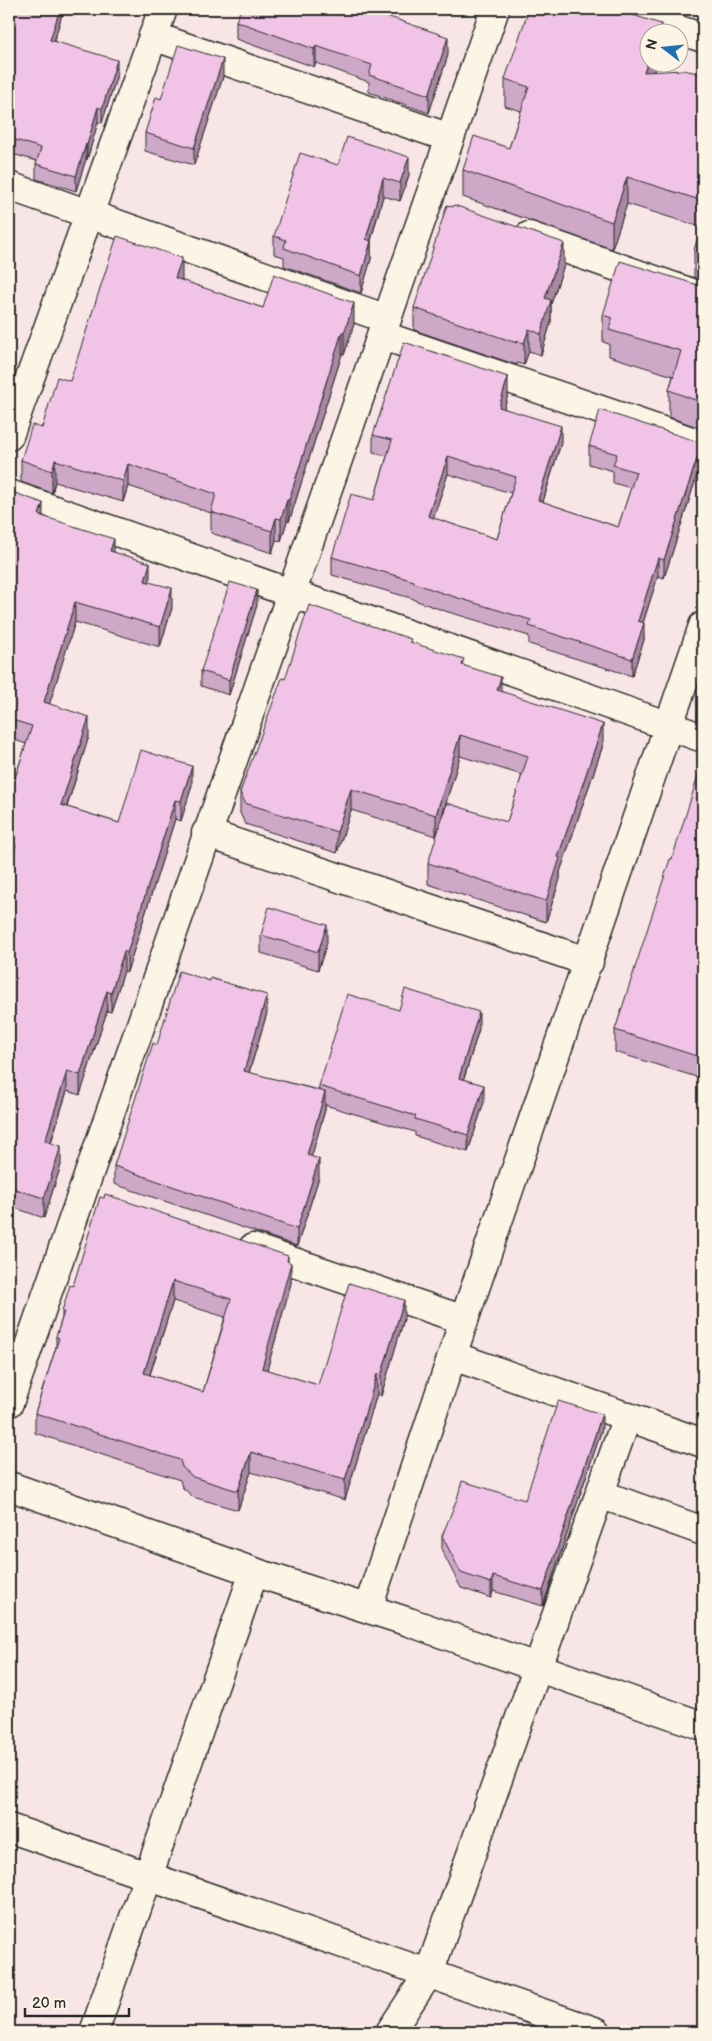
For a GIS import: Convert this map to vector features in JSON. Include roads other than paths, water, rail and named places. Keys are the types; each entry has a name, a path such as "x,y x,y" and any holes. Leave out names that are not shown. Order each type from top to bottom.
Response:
{"street":[{"path":"9,436 163,9"},
{"path":"9,1404 82,1189 384,327 438,205 450,138 495,9"},
{"path":"617,9 703,38"},
{"path":"153,36 450,138"},
{"path":"9,186 90,213 384,327 703,445"},
{"path":"502,227 703,297"},
{"path":"9,494 703,738"},
{"path":"368,1608 464,1320 589,962 703,626"},
{"path":"206,833 589,962"},
{"path":"82,1189 110,1199"},
{"path":"231,1240 464,1320"},
{"path":"453,1356 703,1443"},
{"path":"390,2032 429,1973 626,1417"},
{"path":"9,1486 254,1572 368,1608 703,1726"},
{"path":"600,1494 703,1530"},
{"path":"94,2032 254,1572"},
{"path":"9,1828 597,2032"}]}
